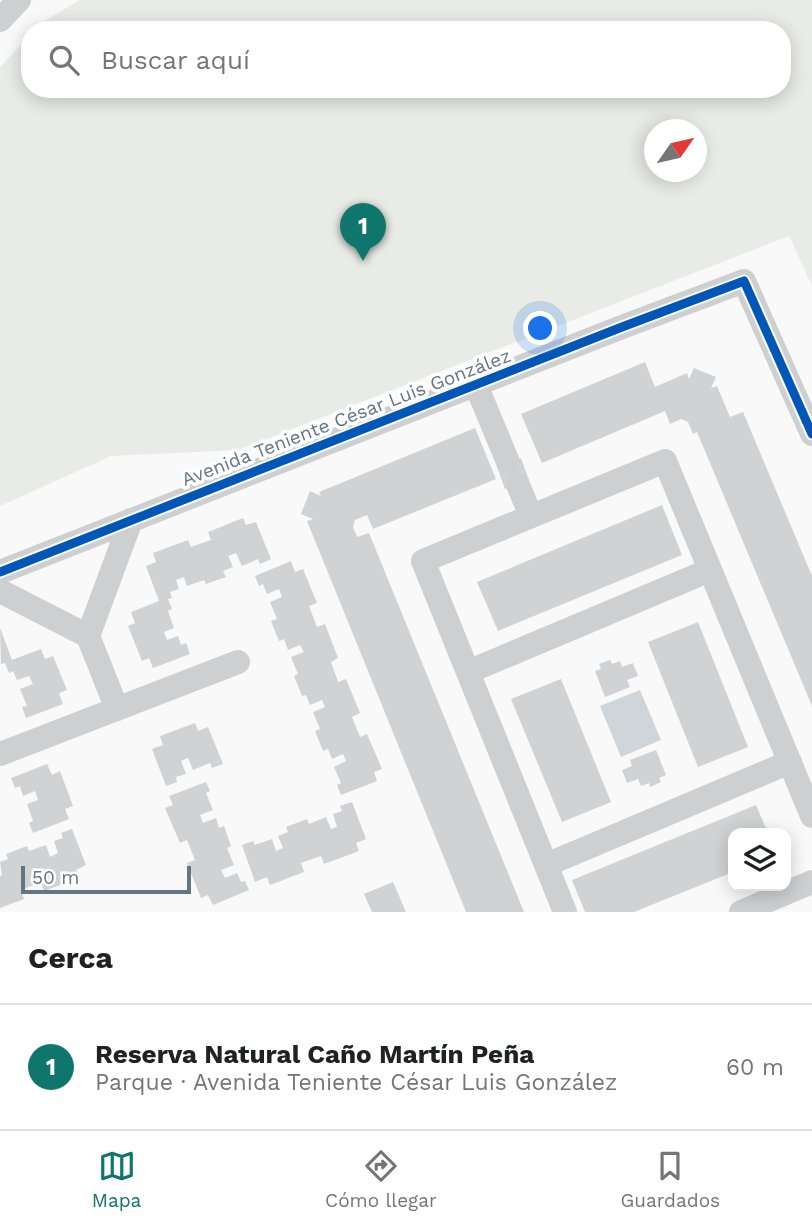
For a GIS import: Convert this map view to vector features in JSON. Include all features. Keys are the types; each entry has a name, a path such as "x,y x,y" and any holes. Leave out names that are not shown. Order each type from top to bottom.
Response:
{"street":[{"path":"0,20 19,0"},
{"name":"Avenida Teniente César Luis González","path":"0,572 744,281 812,434"},
{"path":"476,385 531,516"},
{"path":"565,912 423,561 665,461 812,816"},
{"path":"88,636 131,520"},
{"path":"468,672 710,570"},
{"path":"0,590 88,636 117,709"},
{"path":"0,754 238,662"},
{"path":"546,865 790,762"},
{"path":"741,912 812,882"}],"shaded area":[{"path":"80,0 812,0 812,286 789,236 238,450 111,456 0,506 0,67 21,45 21,98 791,98 791,21 44,21"},
{"path":"640,690 661,740 621,757 600,706"}],"building":[{"path":"645,362 655,387 687,373 689,379 694,368 716,377 711,388 717,386 730,417 743,412 812,576 812,706 697,432 693,434 688,422 681,419 670,424 665,411 542,463 521,414"},
{"path":"475,428 496,479 373,529 367,515 355,520 353,527 357,537 369,533 524,912 466,912 307,521 313,519 301,514 310,491 321,496 319,492"},
{"path":"521,458 529,480 505,489 497,467"},
{"path":"662,505 682,555 498,631 477,582"},
{"path":"243,518 246,525 256,522 271,559 260,564 258,559 242,566 236,553 228,556 233,567 223,571 226,577 206,584 204,580 187,586 184,577 176,580 179,589 170,592 172,598 168,599 172,609 168,611 174,628 164,632 167,640 178,636 181,645 186,643 190,654 153,668 149,658 142,661 128,626 135,623 131,612 159,601 146,566 156,562 153,553 188,540 191,547 211,540 208,532"},
{"path":"291,561 295,572 303,569 317,603 309,606 317,627 325,624 338,658 331,662 338,682 346,679 360,713 352,717 360,737 367,734 382,769 374,772 377,781 341,795 337,785 341,783 334,767 346,761 343,754 332,759 328,749 323,751 315,731 320,729 313,712 325,707 322,700 310,705 306,695 302,696 294,676 298,674 291,657 304,652 300,645 288,650 284,639 279,641 271,621 277,619 270,602 282,597 279,589 267,594 263,584 259,586 255,576"},
{"path":"698,622 748,747 698,767 648,642"},
{"path":"0,628 12,660 41,649 45,659 53,656 67,690 59,693 63,704 26,718 22,707 27,706 20,689 33,684 29,676 17,680 13,671 9,673 5,663 1,664"},
{"path":"610,660 612,664 620,661 622,667 633,663 638,676 627,680 630,687 605,697 595,671 601,669 599,664"},
{"path":"561,679 611,802 562,822 511,699"},
{"path":"195,723 198,731 208,727 223,764 212,768 210,763 193,770 188,758 181,761 186,774 176,777 177,782 166,786 152,749 163,745 160,736"},
{"path":"656,750 666,775 659,778 661,782 650,787 649,783 641,786 638,779 627,783 622,770 632,766 630,760"},
{"path":"47,764 52,775 60,771 73,806 65,809 69,819 33,833 29,823 33,821 27,804 38,800 35,791 23,796 20,786 15,788 11,778"},
{"path":"206,782 210,791 206,793 213,810 200,815 203,823 216,818 219,828 224,826 231,846 227,848 234,865 221,870 225,878 237,873 249,890 213,905 208,895 201,898 187,863 195,860 187,840 180,843 165,808 173,805 169,796"},
{"path":"352,802 366,839 356,843 359,851 324,864 321,856 301,863 304,872 270,885 267,877 255,882 242,845 253,841 255,845 272,839 276,851 283,848 278,836 288,832 286,827 307,819 309,824 326,817 331,829 337,827 333,814 342,811 340,806"},
{"path":"756,805 766,828 728,828 728,874 634,912 585,912 572,880"},
{"path":"72,829 86,865 76,870 79,878 44,891 41,882 21,890 24,899 0,908 0,862 8,859 6,854 27,846 29,851 46,845 50,857 58,853 54,841 63,838 61,833"},
{"path":"393,882 406,912 372,912 364,894"}],"cycle path":[{"path":"0,572 744,281 812,434"}],"place":[{"name":"Reserva Natural Caño Martín Peña","path":"363,261"}]}
